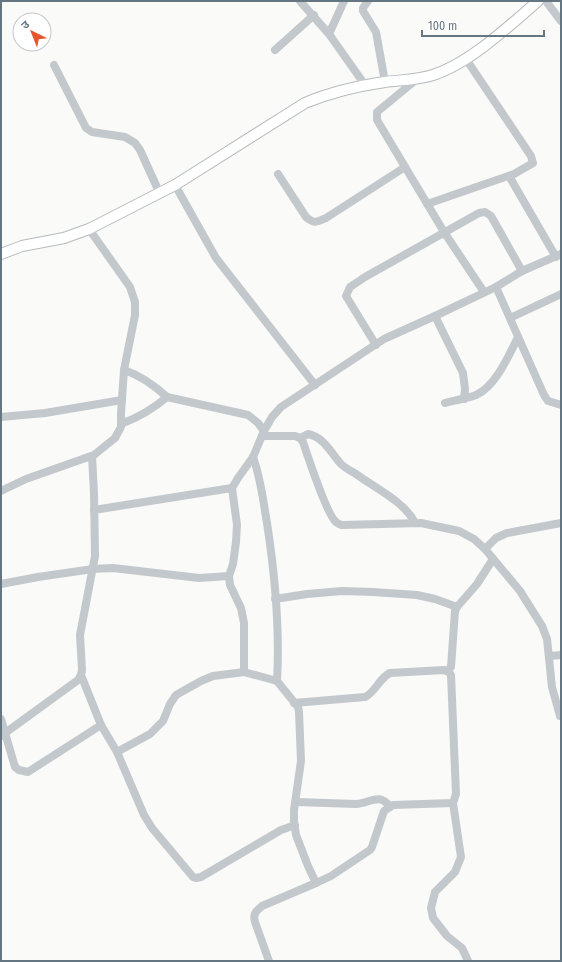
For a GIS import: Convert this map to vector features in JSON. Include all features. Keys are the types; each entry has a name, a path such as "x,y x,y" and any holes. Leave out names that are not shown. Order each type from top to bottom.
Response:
{"main road":[{"path":"1,254 22,246 64,238 89,229 160,194 305,103 328,93 365,85 417,79 446,70 466,59 538,1"}],"street":[{"path":"300,1 314,15 329,34 365,85"},
{"path":"329,34 344,1"},
{"path":"368,1 363,8 376,32 385,82"},
{"path":"546,1 561,21"},
{"path":"275,50 314,15"},
{"path":"427,204 509,176 533,163 533,160 466,59"},
{"path":"54,65 86,128 92,132 125,137 135,143 140,150 160,194"},
{"path":"417,79 377,112 377,120 444,232 484,292"},
{"path":"278,174 306,217 311,222 317,222 326,218 405,167"},
{"path":"244,672 244,623 241,608 230,585 229,576 233,564 236,542 236,524 232,488 253,457 272,417 281,407 384,339 496,287 522,271 558,256 509,176"},
{"path":"175,185 216,258 315,385"},
{"path":"376,344 346,296 350,287 479,212 485,212 491,216 522,271"},
{"path":"1,491 26,479 92,456 115,438 121,427 124,370 135,315 135,302 130,287 89,229"},
{"path":"496,287 545,398 548,401 561,405"},
{"path":"510,318 561,294"},
{"path":"435,316 463,373 466,389 464,399"},
{"path":"445,402 464,399 482,391 492,382 508,358 518,337"},
{"path":"124,370 134,373 167,397 248,415 258,423 263,434"},
{"path":"121,424 131,420 160,403 167,397"},
{"path":"1,417 44,413 122,400"},
{"path":"263,434 295,436 300,438 303,442 327,506 337,523 347,526 421,522 459,531 474,539 485,549 520,591 542,626 547,639 552,687 560,716"},
{"path":"300,438 308,434 318,437 343,465 402,506 411,515 414,523"},
{"path":"3,734 78,680 81,675 80,635 95,556 92,456"},
{"path":"253,457 261,484 271,549 278,652 277,681"},
{"path":"94,510 232,488"},
{"path":"485,549 496,538 507,533 561,523"},
{"path":"448,671 451,668 455,611 478,584 493,559"},
{"path":"1,584 93,569 113,568 199,578 229,576"},
{"path":"275,599 342,591 373,592 417,595 435,599 457,607"},
{"path":"549,656 561,655"},
{"path":"294,703 365,697 373,692 384,677 390,673 444,670 448,671 451,675 456,794 453,802 461,858 455,872 435,892 431,908 433,918 447,936 462,948 468,961"},
{"path":"117,752 140,741 150,734 163,721 170,704 176,695 212,676 244,672 277,681 298,707 299,712 301,761 294,810 295,825 296,834 316,883"},
{"path":"81,675 101,725 117,752 144,815 152,828 193,877 196,878 205,875 281,830 295,825"},
{"path":"1,719 3,734 15,767 19,770 28,772 101,725"},
{"path":"296,802 356,804 364,803 377,798 385,800 390,807"},
{"path":"269,961 253,916 255,912 262,906 331,876 370,850 384,812 393,805 453,802"}]}
